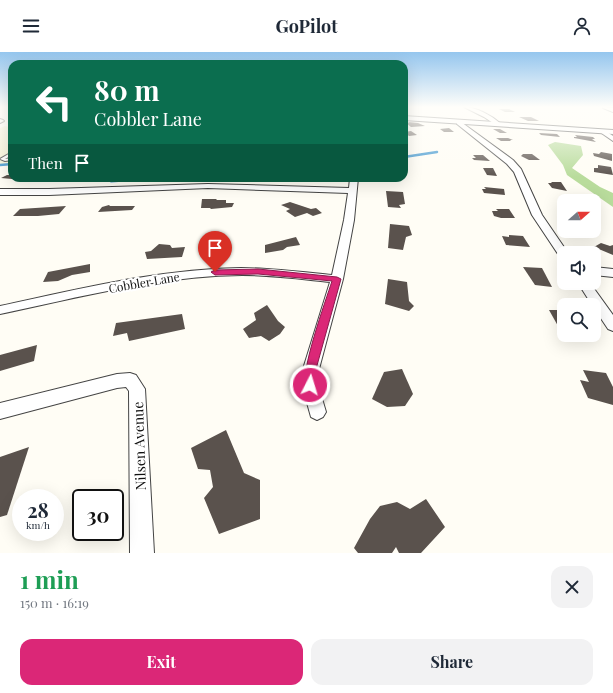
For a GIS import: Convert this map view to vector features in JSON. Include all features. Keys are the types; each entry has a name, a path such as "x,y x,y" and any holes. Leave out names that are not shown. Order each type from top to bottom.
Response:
{"street":[{"path":"469,130 510,162 518,171 537,215 558,246"},
{"path":"593,130 613,132"},
{"path":"602,131 613,139"},
{"path":"316,412 310,385 311,369 337,279 349,220 353,182"},
{"path":"0,192 49,192 214,186 352,191"},
{"name":"Cobbler Lane","path":"0,310 138,282 202,273 258,271 337,279"},
{"path":"601,272 613,273"},
{"path":"589,290 613,326"},
{"name":"Nilsen Avenue","path":"0,411 117,381 130,380 137,389 142,553"}],"lane":[{"path":"8,155 2,159 8,160"}],"shaded area":[{"path":"0,130 8,130 8,164 0,165"}],"green space":[{"path":"555,142 581,146 583,155 572,168 600,187 613,193 613,207 601,199 601,194 594,194 567,175 563,165 548,145"}],"building":[{"path":"442,130 452,130 454,132 444,132"},
{"path":"495,130 502,130 507,133 500,133"},
{"path":"408,131 411,131 417,135 409,136"},
{"path":"539,133 557,134 560,137 541,135"},
{"path":"575,135 593,137 595,139 592,139 596,142 574,138 577,137"},
{"path":"496,138 508,138 513,140 501,141"},
{"path":"601,152 612,154 612,161 594,156 593,153 599,154"},
{"path":"523,154 532,154 540,160 529,160 521,156"},
{"path":"473,155 483,155 490,161 474,160 472,158 476,158"},
{"path":"598,165 611,167 613,175 594,172 594,168 598,168"},
{"path":"483,168 493,168 497,176 487,175"},
{"path":"7,175 8,175 8,179 1,178"},
{"path":"551,182 561,182 567,191 552,188 548,183 552,183"},
{"path":"484,187 504,189 505,195 484,193 482,189 486,189"},
{"path":"386,191 403,192 405,204 399,205 401,208 388,207"},
{"path":"202,199 226,200 226,203 234,203 232,207 211,209 201,208"},
{"path":"290,202 311,209 316,208 322,213 313,216 307,213 295,217 286,211 290,209 281,205"},
{"path":"109,205 135,206 132,210 98,212 102,207"},
{"path":"66,206 59,214 13,216 20,209"},
{"path":"496,209 509,209 515,218 501,218 494,216 492,211 498,211"},
{"path":"390,224 409,226 412,235 406,237 403,250 388,248"},
{"path":"509,235 523,236 530,247 506,245 502,236 509,237"},
{"path":"296,237 300,245 265,253 265,245"},
{"path":"601,243 610,246 613,245 613,255 601,250 601,246 596,246"},
{"path":"159,244 170,245 172,248 185,247 182,257 147,259 145,252 151,251"},
{"path":"90,264 90,272 72,275 58,281 43,282 48,272"},
{"path":"523,267 542,268 552,287 535,285"},
{"path":"388,279 407,282 409,301 414,306 409,311 385,304"},
{"path":"267,305 278,321 285,327 280,334 269,341 261,336 249,338 243,329 256,320 254,313"},
{"path":"549,310 557,310 557,324"},
{"path":"182,314 185,329 129,341 127,333 113,336 116,323"},
{"path":"37,345 34,361 0,371 0,355"},
{"path":"402,369 413,394 405,406 387,407 372,399 384,372"},
{"path":"583,370 606,373 613,387 613,405 588,398 580,380 589,382"},
{"path":"226,430 244,473 260,480 260,519 219,534 204,498 213,487 210,470 198,469 191,448"},
{"path":"29,447 15,489 12,489 12,500 7,515 0,517 0,457"},
{"path":"426,499 445,527 421,553 399,553 396,547 392,553 358,553 354,548 370,519 380,506 397,502 410,509"}],"waterway":[{"path":"408,156 437,152"},
{"path":"0,165 8,164"}],"route":[{"path":"215,272 258,271 337,279 311,369 310,385"}]}
